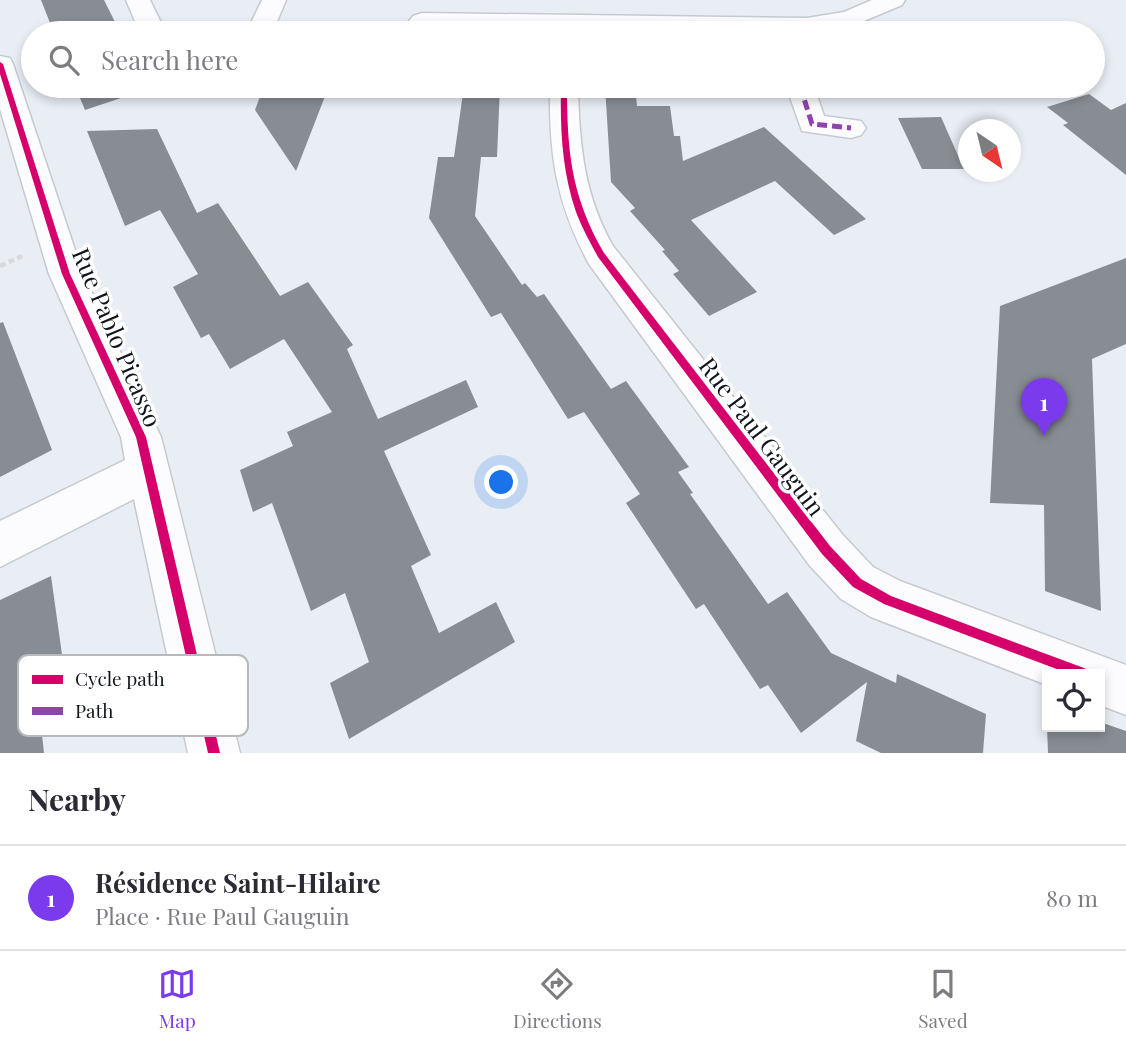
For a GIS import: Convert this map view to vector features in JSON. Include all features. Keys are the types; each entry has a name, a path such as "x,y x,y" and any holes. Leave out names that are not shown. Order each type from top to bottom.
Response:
{"street":[{"path":"138,0 148,21"},
{"path":"264,21 274,0"},
{"path":"835,21 893,0"},
{"path":"470,21 608,21"},
{"name":"Rue Pablo Picasso","path":"10,77 66,274 141,437 192,655"},
{"name":"Rue Paul Gauguin","path":"564,98 563,143 577,205 586,231 601,255 826,550 857,583 888,600 1071,669"},
{"path":"804,98 812,124 851,128"},
{"path":"0,545 150,469"},
{"path":"1105,682 1126,690"}],"building":[{"path":"41,0 104,0 114,21 49,21"},
{"path":"80,98 121,98 85,110"},
{"path":"260,98 324,98 296,171 255,110"},
{"path":"462,98 499,98 497,157 481,157 475,216 522,285 525,283 537,297 544,294 611,389 626,381 689,467 678,472 693,493 690,494 768,604 787,592 831,653 896,683 897,674 986,714 983,753 881,753 856,741 867,682 801,733 768,685 760,689 704,604 696,609 626,503 640,494 584,412 568,419 501,313 491,317 429,218 438,157 454,157"},
{"path":"606,98 636,98 637,106 670,106 674,136 680,136 683,161 764,127 866,219 834,235 775,181 691,220 757,292 709,316 673,274 679,271 662,251 665,250 630,211 635,208 611,182"},
{"path":"1076,98 1094,98 1111,110 1126,103 1126,175 1063,125 1068,123 1047,107"},
{"path":"941,117 958,155 958,169 922,169 898,118"},
{"path":"157,129 197,213 218,203 280,296 308,282 353,345 347,349 378,419 466,380 478,407 384,451 431,555 411,566 439,633 496,602 515,642 349,739 330,683 369,662 345,593 311,611 272,503 253,512 240,470 293,446 287,432 332,412 284,339 230,369 209,334 201,338 173,287 198,274 160,210 125,226 87,131"},
{"path":"1126,258 1126,344 1092,359 1101,611 1045,591 1044,505 990,503 1000,306"},
{"path":"3,322 52,450 0,477 0,323"},
{"path":"51,576 62,655 18,655 18,736 42,736 44,753 0,753 0,600"},
{"path":"1105,724 1126,731 1126,753 1048,753 1047,732 1105,732"}],"marked path":[{"path":"804,98 812,124 851,128"}],"cycle path":[{"path":"0,64 66,274 141,437 191,655"},
{"path":"564,98 569,174 581,214 601,255 826,550 857,583 888,600 1071,669"},
{"path":"210,736 214,753"}],"place":[{"name":"Résidence Saint-Hilaire","path":"1044,436"}]}
